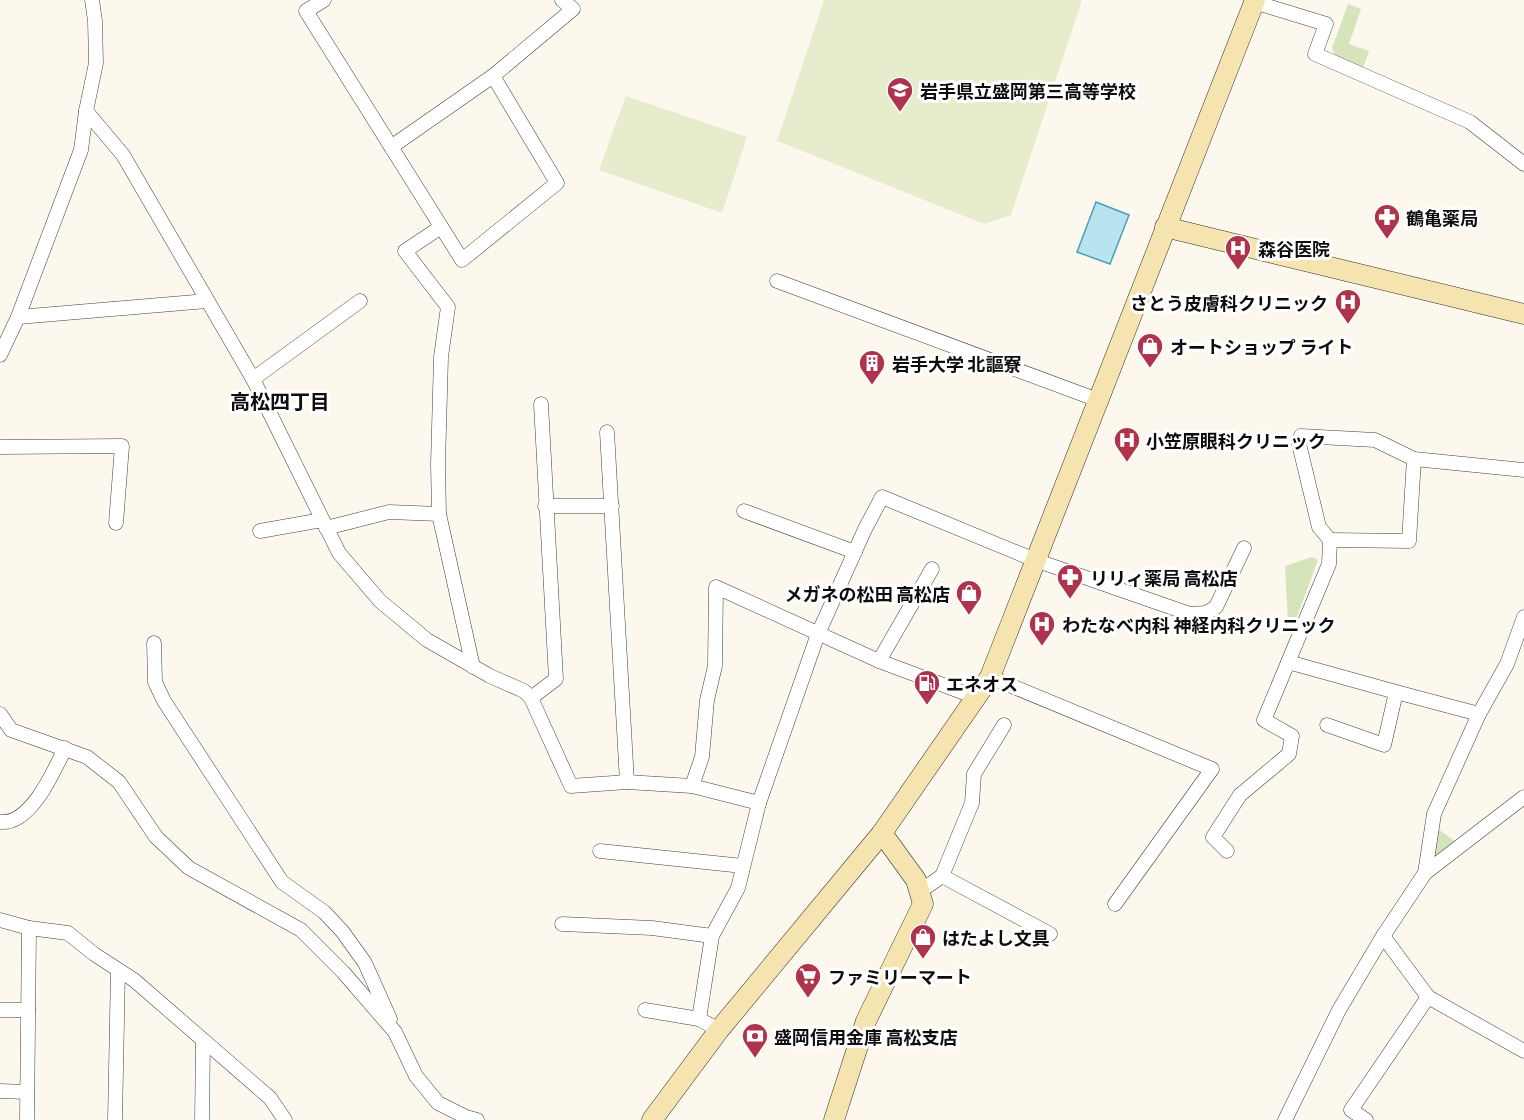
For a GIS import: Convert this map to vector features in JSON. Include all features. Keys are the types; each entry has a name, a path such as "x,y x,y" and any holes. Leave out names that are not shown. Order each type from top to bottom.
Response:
{"street":[{"path":"0,354 18,317 81,150 96,63 92,0"},
{"path":"324,0 306,11 462,260 557,183 493,76"},
{"path":"391,147 493,76 573,9 562,0"},
{"path":"652,1120 719,1030 882,834 978,698 990,677 1242,36 1253,0 1326,24 1315,54 1470,122 1524,164"},
{"path":"86,111 123,155 253,379 339,553 380,602 427,640 473,667 524,691 531,698 571,786 627,782 693,786 759,803"},
{"path":"441,227 405,251 448,307 441,357 439,514 473,667"},
{"path":"1165,227 1524,315"},
{"path":"777,281 1098,400"},
{"path":"253,379 360,300"},
{"path":"18,317 207,301"},
{"path":"531,698 556,679 541,404"},
{"path":"607,432 627,782"},
{"path":"1227,851 1213,837 1240,795 1289,754 1292,736 1264,720 1329,564 1330,540 1319,527 1299,444 1302,436 1375,440 1414,459 1524,470"},
{"path":"0,447 122,446 116,523"},
{"path":"1330,540 1409,541 1414,459"},
{"path":"699,1019 712,936 738,888 759,803 818,634 882,497 1035,560 1190,614 1206,613 1216,607 1244,548"},
{"path":"545,506 612,506"},
{"path":"744,511 855,552"},
{"path":"260,531 324,524 389,513 439,514"},
{"path":"879,661 932,569"},
{"path":"693,786 702,757 707,700 715,666 716,587 879,661 978,698"},
{"path":"1425,873 1434,814 1479,714 1508,664 1524,617"},
{"path":"154,643 155,682 164,701 282,882 324,912 342,931 365,963 416,1076 438,1103 477,1120"},
{"path":"1288,662 1479,714"},
{"path":"990,677 1212,769 1115,904"},
{"path":"1327,725 1384,745 1396,692"},
{"path":"0,714 11,730 87,757 119,782 156,837 189,868 301,930 343,972 395,1032"},
{"path":"919,892 942,876 972,803 974,774 1004,725"},
{"path":"0,822 6,823 28,810 45,789 65,748"},
{"path":"1286,1120 1339,1011 1383,936 1425,873 1524,797"},
{"path":"834,1120 866,1021 923,904 916,880 882,834"},
{"path":"600,851 743,867"},
{"path":"942,876 1050,934"},
{"path":"0,920 30,928 68,933 94,954 134,980 270,1098 285,1120"},
{"path":"562,924 652,928 712,936"},
{"path":"27,1120 30,928"},
{"path":"1383,936 1428,997 1524,1051"},
{"path":"115,1120 118,970"},
{"path":"1366,1120 1351,1110 1428,997"},
{"path":"0,1010 28,1011"},
{"path":"645,1010 699,1019 719,1030"},
{"path":"202,1120 203,1042"},
{"path":"0,1091 27,1092"}],"green space":[{"path":"824,0 1081,0 1011,215 984,224 777,141"},
{"path":"1348,4 1361,9 1349,44 1369,51 1363,68 1335,55 1332,48"},
{"path":"626,96 747,137 722,213 599,170"},
{"path":"1312,557 1318,560 1294,625 1288,623 1285,566"},
{"path":"1438,829 1456,842 1435,856"}],"water":[{"path":"1096,202 1129,215 1110,264 1077,252"}],"place":[{"name":"岩手県立盛岡第三高等学校","path":"900,113"},
{"name":"鶴亀薬局","path":"1387,240"},
{"name":"森谷医院","path":"1238,271"},
{"name":"さとう皮膚科クリニック","path":"1348,325"},
{"name":"オートショップ ライト","path":"1150,369"},
{"name":"岩手大学 北謳寮","path":"872,386"},
{"name":"小笠原眼科クリニック","path":"1127,463"},
{"name":"リリィ薬局 高松店","path":"1070,600"},
{"name":"メガネの松田 高松店","path":"969,616"},
{"name":"わたなべ内科 神経内科クリニック","path":"1042,647"},
{"name":"エネオス","path":"927,706"},
{"name":"はたよし文具","path":"923,960"},
{"name":"ファミリーマート","path":"808,999"},
{"name":"盛岡信用金庫 高松支店","path":"755,1059"}],"district":[{"name":"高松四丁目","path":"280,400"}]}
